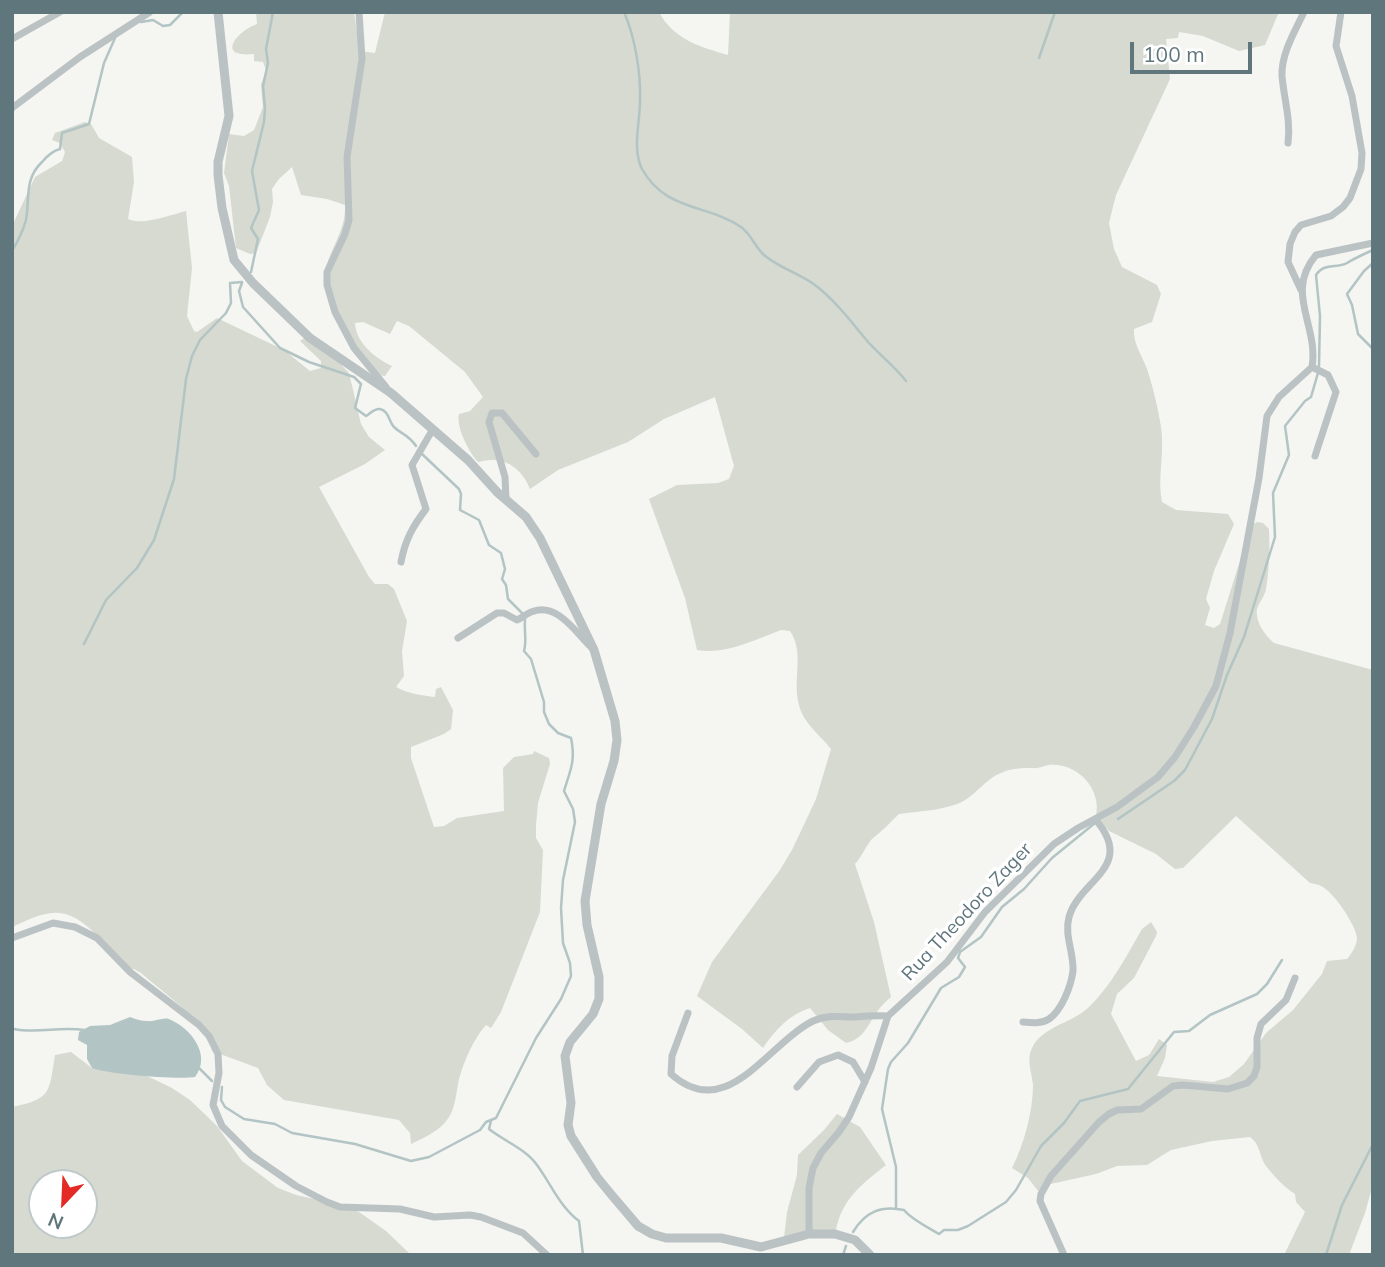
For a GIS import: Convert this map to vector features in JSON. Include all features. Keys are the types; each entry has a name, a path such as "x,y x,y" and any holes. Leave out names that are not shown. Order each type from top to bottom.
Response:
{"street":[{"path":"12,39 60,12"},
{"path":"12,108 79,57 150,12"},
{"path":"218,12 229,116 218,162 218,175 222,208 234,260 253,283 310,338 391,393 468,460 534,527 594,650 615,721 617,740 614,761 601,804 585,901 587,925 599,977 599,999 593,1014 569,1042 565,1056 571,1103 571,1136 610,1193 638,1226 652,1234 666,1238 721,1238 761,1247 809,1234 846,1236 861,1244 870,1255"},
{"path":"359,12 362,59 347,157 349,220 327,272 327,285 335,312 354,348 391,393"},
{"path":"1288,144 1288,109 1282,74 1288,46 1304,12"},
{"path":"1315,456 1336,392 1328,375 1312,367 1312,341 1301,290 1287,262 1295,232 1301,225 1331,216 1343,207 1350,198 1361,169 1363,153 1352,96 1336,46 1340,12"},
{"path":"1301,290 1304,274 1316,255 1373,243"},
{"name":"Rua Theodoro Zager","path":"809,1234 809,1188 813,1168 821,1153 839,1132 865,1082 888,1016 947,962 985,912 1054,844 1117,807 1158,777 1175,757 1216,686 1230,633 1254,507 1267,416 1279,397 1312,367"},
{"path":"506,499 505,477 489,422 492,413 502,413 536,454"},
{"path":"401,562 412,527 426,509 412,465 433,429"},
{"path":"458,638 497,613 504,613 517,620 532,611 540,610 560,616 594,650"},
{"path":"1023,1023 1048,1020 1056,1012 1070,983 1073,971 1068,938 1069,916 1077,901 1104,868 1110,852 1103,831 1095,819"},
{"path":"12,938 53,923 75,927 106,945 130,972 199,1025 209,1035 218,1054 219,1073 214,1105 222,1126 251,1155 296,1186 340,1207 400,1209 434,1217 481,1217 523,1233 547,1255"},
{"path":"1063,1255 1040,1201 1051,1176 1099,1122 1117,1110 1141,1109 1167,1089 1178,1085 1228,1089 1247,1083 1254,1076 1257,1067 1257,1038 1261,1024 1286,1000 1295,978"},
{"path":"688,1013 672,1056 671,1074 687,1084 708,1091 722,1089 739,1079 811,1022 827,1016 888,1016"},
{"path":"797,1087 820,1062 838,1055 853,1062 865,1082"}],"shaded area":[{"path":"256,12 354,12 360,51 375,53 385,12 659,12 672,29 688,41 728,55 730,12 1279,12 1265,45 1239,51 1203,36 1179,32 1178,38 1166,39 1170,79 1116,195 1109,223 1114,249 1122,267 1157,285 1161,294 1152,322 1134,329 1134,334 1147,369 1161,427 1162,502 1176,510 1228,514 1234,524 1214,571 1206,599 1210,608 1205,625 1214,628 1220,624 1251,526 1257,522 1263,523 1269,529 1269,567 1265,592 1257,614 1264,632 1274,643 1373,670 1373,1184 1349,1255 1284,1255 1305,1212 1296,1202 1295,1194 1266,1166 1250,1137 1212,1141 1171,1150 1147,1165 1117,1166 1096,1174 1046,1185 1038,1191 1028,1178 1012,1168 1030,1117 1033,1085 1029,1061 1032,1048 1050,1030 1088,1008 1118,971 1142,929 1151,922 1157,932 1156,936 1134,978 1117,994 1111,1014 1136,1061 1149,1055 1159,1039 1167,1045 1157,1076 1213,1082 1229,1077 1244,1064 1266,1033 1293,1010 1322,974 1327,961 1347,959 1352,952 1357,941 1356,932 1337,901 1326,889 1310,883 1236,816 1183,868 1175,869 1156,854 1109,831 1096,816 1097,806 1091,787 1078,773 1059,765 1005,771 957,804 899,814 872,839 855,864 874,922 891,997 856,1039 846,1043 828,1030 810,1008 783,1024 763,1048 697,996 712,962 780,870 793,848 816,799 831,749 801,711 797,695 797,648 790,631 781,630 729,649 697,650 685,598 649,499 677,485 718,483 729,479 734,466 715,397 664,419 628,442 558,470 530,489 521,474 510,464 495,460 478,462 464,440 459,426 459,414 470,411 483,397 465,372 409,326 397,321 390,334 363,322 355,323 359,337 368,349 392,366 385,376 378,375 338,323 326,293 325,277 328,261 342,227 345,205 301,195 292,167 272,189 270,217 256,253 250,254 236,248 229,186 224,173 229,134 244,136 254,130 263,107 261,85 266,70 263,62 254,61 254,54 235,52 233,43 243,32 257,24"},
{"path":"85,122 91,124 99,138 132,157 134,182 128,219 149,221 186,211 192,268 187,316 194,331 197,332 217,318 284,350 310,371 321,368 321,361 300,341 311,333 349,373 361,424 369,437 385,450 365,464 319,487 369,577 375,584 388,584 394,589 407,621 402,651 404,676 396,687 410,693 435,697 436,689 441,687 453,710 451,729 411,747 411,758 434,827 444,826 457,818 504,811 503,768 514,757 533,754 534,751 549,758 550,764 538,803 536,825 536,838 543,850 540,912 501,1012 491,1028 486,1025 482,1030 467,1057 450,1116 435,1131 411,1144 410,1133 399,1120 284,1100 267,1085 258,1068 212,1051 203,1030 194,1019 141,973 134,969 127,970 79,920 60,913 48,913 12,927 12,226 35,177 62,161 65,152 60,143 52,140 55,133"},
{"path":"130,1017 145,1021 169,1019 185,1029 200,1051 200,1069 195,1077 143,1076 92,1068 87,1059 87,1045 78,1040 79,1032 90,1026 110,1025"},
{"path":"71,1052 92,1068 145,1075 172,1088 190,1100 217,1126 242,1161 278,1188 359,1212 386,1231 409,1253 417,1255 12,1255 12,1107 42,1097 51,1078 55,1055"},
{"path":"837,1114 860,1127 886,1165 848,1201 836,1230 800,1232 784,1238 787,1212 797,1175 798,1155"}],"waterway":[{"path":"141,22 153,20 163,26 170,25 183,12"},
{"path":"251,272 258,239 251,228 259,210 252,171 264,122 263,86 268,63 266,49 273,12"},
{"path":"624,12 634,44 639,79 637,153 642,169 652,183 675,200 715,214 741,227 764,255 809,281 830,298 906,381"},
{"path":"1039,58 1055,12"},
{"path":"12,251 26,220 32,175 48,156 60,149 62,133 89,124 104,63 115,38"},
{"path":"1319,366 1320,316 1316,275 1323,268 1343,265 1373,250"},
{"path":"1373,263 1347,294 1358,334 1373,349"},
{"path":"84,644 106,600 137,568 154,540 174,479 186,379 192,356 200,340 226,313 231,303 230,283 242,282"},
{"path":"242,283 239,291 243,307 280,348 309,362 354,377 361,384 355,408 366,416 376,409 383,410 394,427 416,446"},
{"path":"1118,819 1174,781 1185,770 1212,719 1244,637 1275,537 1273,493 1289,455 1285,426 1311,397 1318,373"},
{"path":"422,454 459,489 460,510 479,520 489,545 501,553 505,569 502,579 506,585 508,599 522,613"},
{"path":"222,1087 221,1100 225,1107 244,1119 275,1124 292,1133 355,1144 411,1161 429,1157 480,1130 486,1122 496,1118 571,976 563,943 561,908 563,880 575,822 573,809 564,791 573,753 571,738 558,733 549,724 544,712 544,702 531,659 524,651 525,620"},
{"path":"896,1209 896,1167 882,1109 891,1062 908,1043 941,988 959,977 965,967 958,958 960,952 981,937 1002,907 1024,889 1052,858 1095,823"},
{"path":"853,1232 868,1215 881,1209 896,1209 904,1210 939,1234 944,1230 958,1230 968,1226 1006,1202 1016,1190 1041,1146 1064,1123 1080,1101 1128,1089 1174,1032 1189,1031 1210,1015 1257,994 1267,984 1282,960"},
{"path":"12,1030 84,1030"},
{"path":"199,1068 212,1081"},
{"path":"491,1121 489,1129 532,1159 561,1202 579,1221 583,1255"},
{"path":"1326,1255 1342,1205 1373,1144"},
{"path":"843,1255 846,1246"}]}
